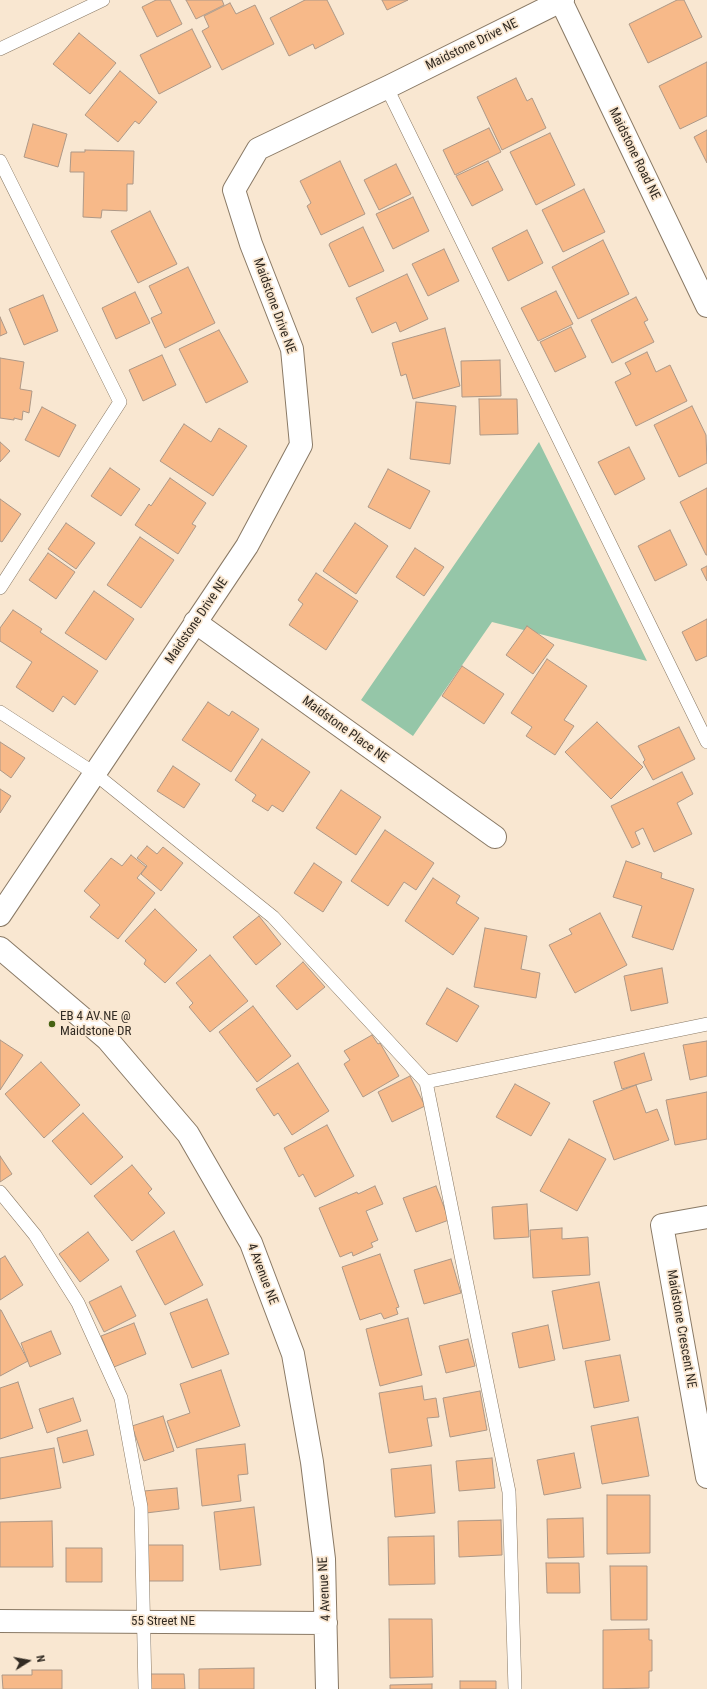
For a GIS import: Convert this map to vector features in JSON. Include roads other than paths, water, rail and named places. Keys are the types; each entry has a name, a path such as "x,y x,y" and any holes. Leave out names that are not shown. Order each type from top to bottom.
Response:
{"street":[{"name":"Maidstone Drive NE","path":"0,915 247,546 301,445 292,349 251,244 234,190 258,149 387,88 562,1"},
{"name":"Maidstone Road NE","path":"562,1 707,306"},
{"name":"Maidstone Place NE","path":"196,622 495,837"},
{"name":"4 Avenue NE","path":"0,948 107,1039 188,1134 251,1243 292,1354 312,1462 324,1559 327,1689"},
{"name":"Maidstone Crescent NE","path":"707,1217 662,1225 707,1477"},
{"name":"55 Street NE","path":"0,1621 326,1623"}],"lane":[{"path":"0,49 103,0"},
{"path":"387,88 707,742"},
{"path":"0,161 120,402 0,588"},
{"path":"0,712 94,773 273,917 426,1082 509,1492 515,1689"},
{"path":"426,1082 707,1024"},
{"path":"0,1192 35,1235 78,1303 121,1398 141,1508 145,1622 145,1689"}],"place":[{"name":"EB 4 AV NE @ Maidstone DR","path":"52,1024"}]}
